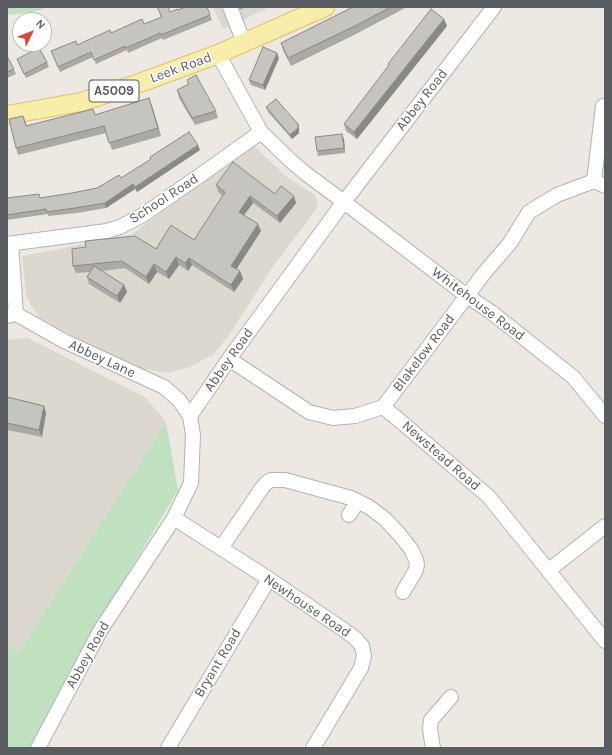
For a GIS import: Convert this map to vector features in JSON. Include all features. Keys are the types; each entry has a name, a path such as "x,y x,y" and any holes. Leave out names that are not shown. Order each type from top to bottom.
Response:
{"main road":[{"name":"Leek Road","path":"7,115 81,102 137,84 218,54 325,7"}],"street":[{"path":"230,7 244,42"},
{"name":"Abbey Road","path":"38,748 100,631 174,518 191,483 193,435 190,416 229,359 344,202 494,7"},
{"path":"218,54 261,132 305,173 344,202"},
{"path":"600,184 603,106"},
{"name":"School Road","path":"9,244 120,227 150,210 261,132"},
{"name":"Blakelow Road","path":"383,407 485,272 510,243 529,212 557,195 600,184"},
{"name":"Whitehouse Road","path":"344,202 467,296 491,312 573,377 605,416"},
{"path":"9,244 12,315"},
{"name":"Abbey Lane","path":"12,315 64,341 164,387 179,400 190,416"},
{"path":"229,359 309,412 333,418 355,416 383,407"},
{"name":"Newstead Road","path":"383,407 489,497 605,641"},
{"path":"221,548 266,483 271,480 285,480 351,498 369,506 385,519 399,534 414,555 417,565 416,570 403,592"},
{"path":"349,515 358,501"},
{"name":"Newhouse Road","path":"174,518 269,579 347,632 362,646 364,656 360,668 313,748"},
{"path":"549,570 605,526"},
{"name":"Bryant Road","path":"168,748 269,579"},
{"path":"433,748 430,736 431,720 451,697"}],"shaded area":[{"path":"213,7 270,7 223,29"},
{"path":"253,145 288,178 315,195 318,207 274,265 229,335 214,354 190,367 168,373 141,369 84,342 40,318 30,304 26,295 22,256 131,235"},
{"path":"28,338 146,398 166,422 17,654 7,646 7,340"}],"green space":[{"path":"7,7 47,7 37,11 12,12 12,14 7,15"},
{"path":"166,422 178,490 95,629 33,748 7,748 7,646 18,653"}],"building":[{"path":"157,7 168,7 170,12 185,7 207,7 210,15 161,35 160,33 126,48 125,46 94,60 91,52 58,67 51,52 76,41 77,45 110,30 111,33 142,19 144,24 162,17"},
{"path":"353,7 391,7 288,58 281,43"},
{"path":"431,9 444,19 354,132 344,124"},
{"path":"263,47 277,53 263,85 249,80"},
{"path":"31,52 41,52 47,62 24,74 17,59"},
{"path":"7,56 14,69 7,72"},
{"path":"196,75 216,111 192,118 177,90 189,84 187,80"},
{"path":"149,98 158,128 109,143 104,126 16,148 9,119 23,116 26,126 93,109 95,115"},
{"path":"276,99 298,124 298,128 290,135 266,107"},
{"path":"189,132 198,145 135,187 133,184 105,203 47,212 46,209 7,215 7,198 39,194 40,198 97,188 119,175 121,178"},
{"path":"342,134 344,148 317,151 315,137"},
{"path":"233,162 275,194 281,186 294,196 277,216 250,196 239,212 258,224 231,266 240,271 231,285 189,258 185,263 176,257 166,272 154,264 146,277 122,261 73,266 72,249 86,247 85,241 135,236 156,249 171,225 194,240 225,192 216,185"},
{"path":"94,266 124,285 117,296 87,277"},
{"path":"7,397 44,406 39,430 7,423"}]}
